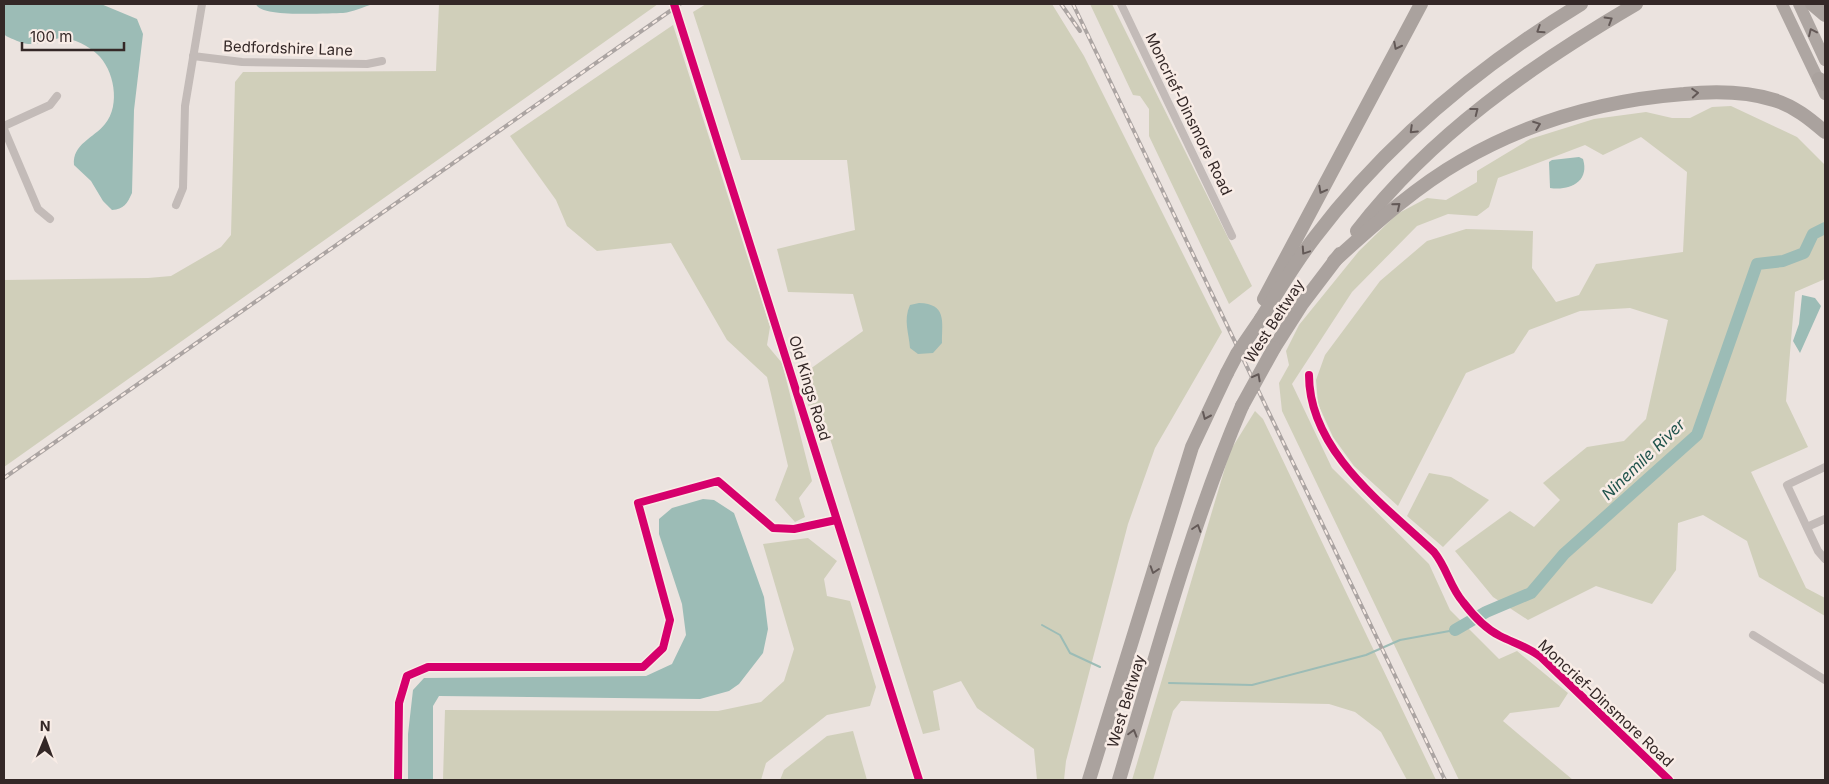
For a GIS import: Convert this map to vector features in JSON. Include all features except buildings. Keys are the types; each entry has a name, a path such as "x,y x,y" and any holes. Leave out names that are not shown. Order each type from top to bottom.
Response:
{"highway":[{"path":"1259,315 1421,4"},
{"name":"West Beltway","path":"1090,780 1192,447 1237,354 1259,315 1314,238 1373,168 1444,100 1515,46 1581,4"},
{"name":"West Beltway","path":"1119,780 1153,666 1224,447 1242,406 1274,348 1302,304 1368,216 1416,164 1469,116 1524,73 1636,4"},
{"path":"1782,4 1822,82 1825,94"},
{"path":"1799,4 1825,60"},
{"path":"1812,4 1825,14"},
{"path":"1334,262 1379,220 1420,187 1461,161 1510,135 1598,106 1639,98 1728,92 1776,100 1795,109 1825,132"}],"street":[{"path":"176,205 183,188 185,106 202,4"},
{"name":"Old Kings Road","path":"674,4 792,372 836,520 919,780"},
{"name":"Moncrief-Dinsmore Road","path":"1121,4 1232,236"},
{"name":"Bedfordshire Lane","path":"193,56 242,62 367,64 382,61"},
{"path":"50,219 38,209 4,128 50,105 57,96"},
{"name":"Moncrief-Dinsmore Road","path":"1309,375 1309,396 1326,434 1341,460 1434,552 1445,567 1456,594 1464,604 1488,628 1502,637 1529,648 1541,657 1669,780"},
{"path":"1825,467 1787,485 1818,551 1825,559"},
{"path":"398,780 399,703 407,676 428,667 643,667 663,648 670,620 638,504 718,481 773,528 794,529 836,520"},
{"path":"1807,527 1825,519"},
{"path":"1752,635 1825,680"}],"green space":[{"path":"439,4 658,4 4,467 4,280 171,276 221,247 231,235 235,82 243,72 436,71"},
{"path":"706,4 1052,4 1084,56 1222,332 1155,448 1128,524 1066,761 1064,780 1037,780 1034,749 977,708 961,681 933,691 940,730 923,734 827,429 817,432 799,377 863,331 853,294 788,292 777,249 855,230 847,160 741,160 693,12"},
{"path":"1090,4 1112,4 1252,286 1229,304 1149,136 1149,109 1140,96 1133,95"},
{"path":"673,25 770,327 767,345 782,363 812,481 799,498 805,517 795,522 775,500 788,466 767,377 727,340 671,243 597,251 567,226 556,200 510,136"},
{"path":"1731,106 1797,137 1825,165 1825,279 1795,292 1786,401 1808,447 1751,472 1806,588 1825,598 1825,616 1759,577 1747,541 1703,515 1678,523 1676,570 1652,604 1596,586 1528,620 1493,597 1455,551 1510,511 1534,527 1560,500 1543,483 1587,447 1624,441 1646,419 1668,320 1630,308 1580,311 1529,330 1514,353 1466,373 1398,506 1354,466 1333,437 1318,404 1316,380 1325,355 1380,281 1427,241 1466,229 1533,231 1532,268 1556,302 1579,295 1596,264 1683,252 1687,172 1641,137 1603,155 1585,145 1498,178 1489,207 1477,216 1448,214 1417,226 1352,292 1292,384 1332,468 1429,564 1450,610 1499,659 1517,651 1568,693 1559,707 1510,713 1503,721 1573,780 1459,780 1282,411 1279,383 1289,365 1286,351 1299,325 1359,251 1397,214 1427,198 1446,200 1477,182 1477,171 1530,139 1594,119 1646,112 1672,118 1690,118 1712,107"},
{"path":"1255,411 1263,419 1436,780 1407,780 1381,732 1355,712 1329,704 1181,701 1173,711 1153,780 1132,780 1230,451"},
{"path":"1429,473 1451,477 1489,500 1443,547 1407,516"},
{"path":"808,538 837,561 824,579 827,596 850,601 876,687 870,706 827,715 766,763 761,780 443,780 445,710 718,711 761,702 784,681 794,649 763,544"},
{"path":"853,731 867,780 780,780 784,770 827,736"}],"water":[{"path":"4,4 101,4 137,19 143,34 134,110 132,193 127,203 122,207 112,210 103,201 91,181 74,165 74,158 80,146 105,124 110,116 114,97 108,69 94,51 71,39 62,38 28,44 6,36 4,34"},
{"path":"256,4 373,4 343,13 310,14 269,11 260,8"},
{"path":"1579,157 1583,159 1584,167 1581,179 1571,186 1557,189 1550,188 1549,162"},
{"path":"1802,295 1815,298 1821,306 1800,353 1793,341 1799,324"},
{"path":"919,303 934,307 939,310 941,315 942,343 933,353 918,354 910,348 907,321 908,311 910,305"},
{"path":"703,499 714,500 734,513 764,597 768,629 763,653 739,684 729,691 700,699 439,696 433,706 433,780 408,780 408,734 413,690 424,678 646,676 672,664 686,635 682,604 659,534 659,519 672,508"}],"waterway":[{"name":"Ninemile River","path":"1455,630 1486,612 1531,593 1564,554 1697,435 1757,264 1783,261 1804,253 1813,234 1825,228"},
{"path":"1042,625 1060,635 1070,653 1100,667"},
{"path":"1169,683 1252,685 1366,655 1400,640 1455,630"}],"railway":[{"path":"4,478 680,4"},
{"path":"1061,4 1080,31"},
{"path":"1073,4 1445,780"}],"cycle path":[{"path":"674,4 919,780"},
{"path":"1309,375 1312,402 1322,428 1335,452 1372,495 1434,552 1459,596 1471,611 1495,633 1541,657 1669,780"},
{"path":"398,780 399,703 407,676 428,667 643,667 663,648 670,620 638,503 718,481 773,528 794,529 836,520"}]}
